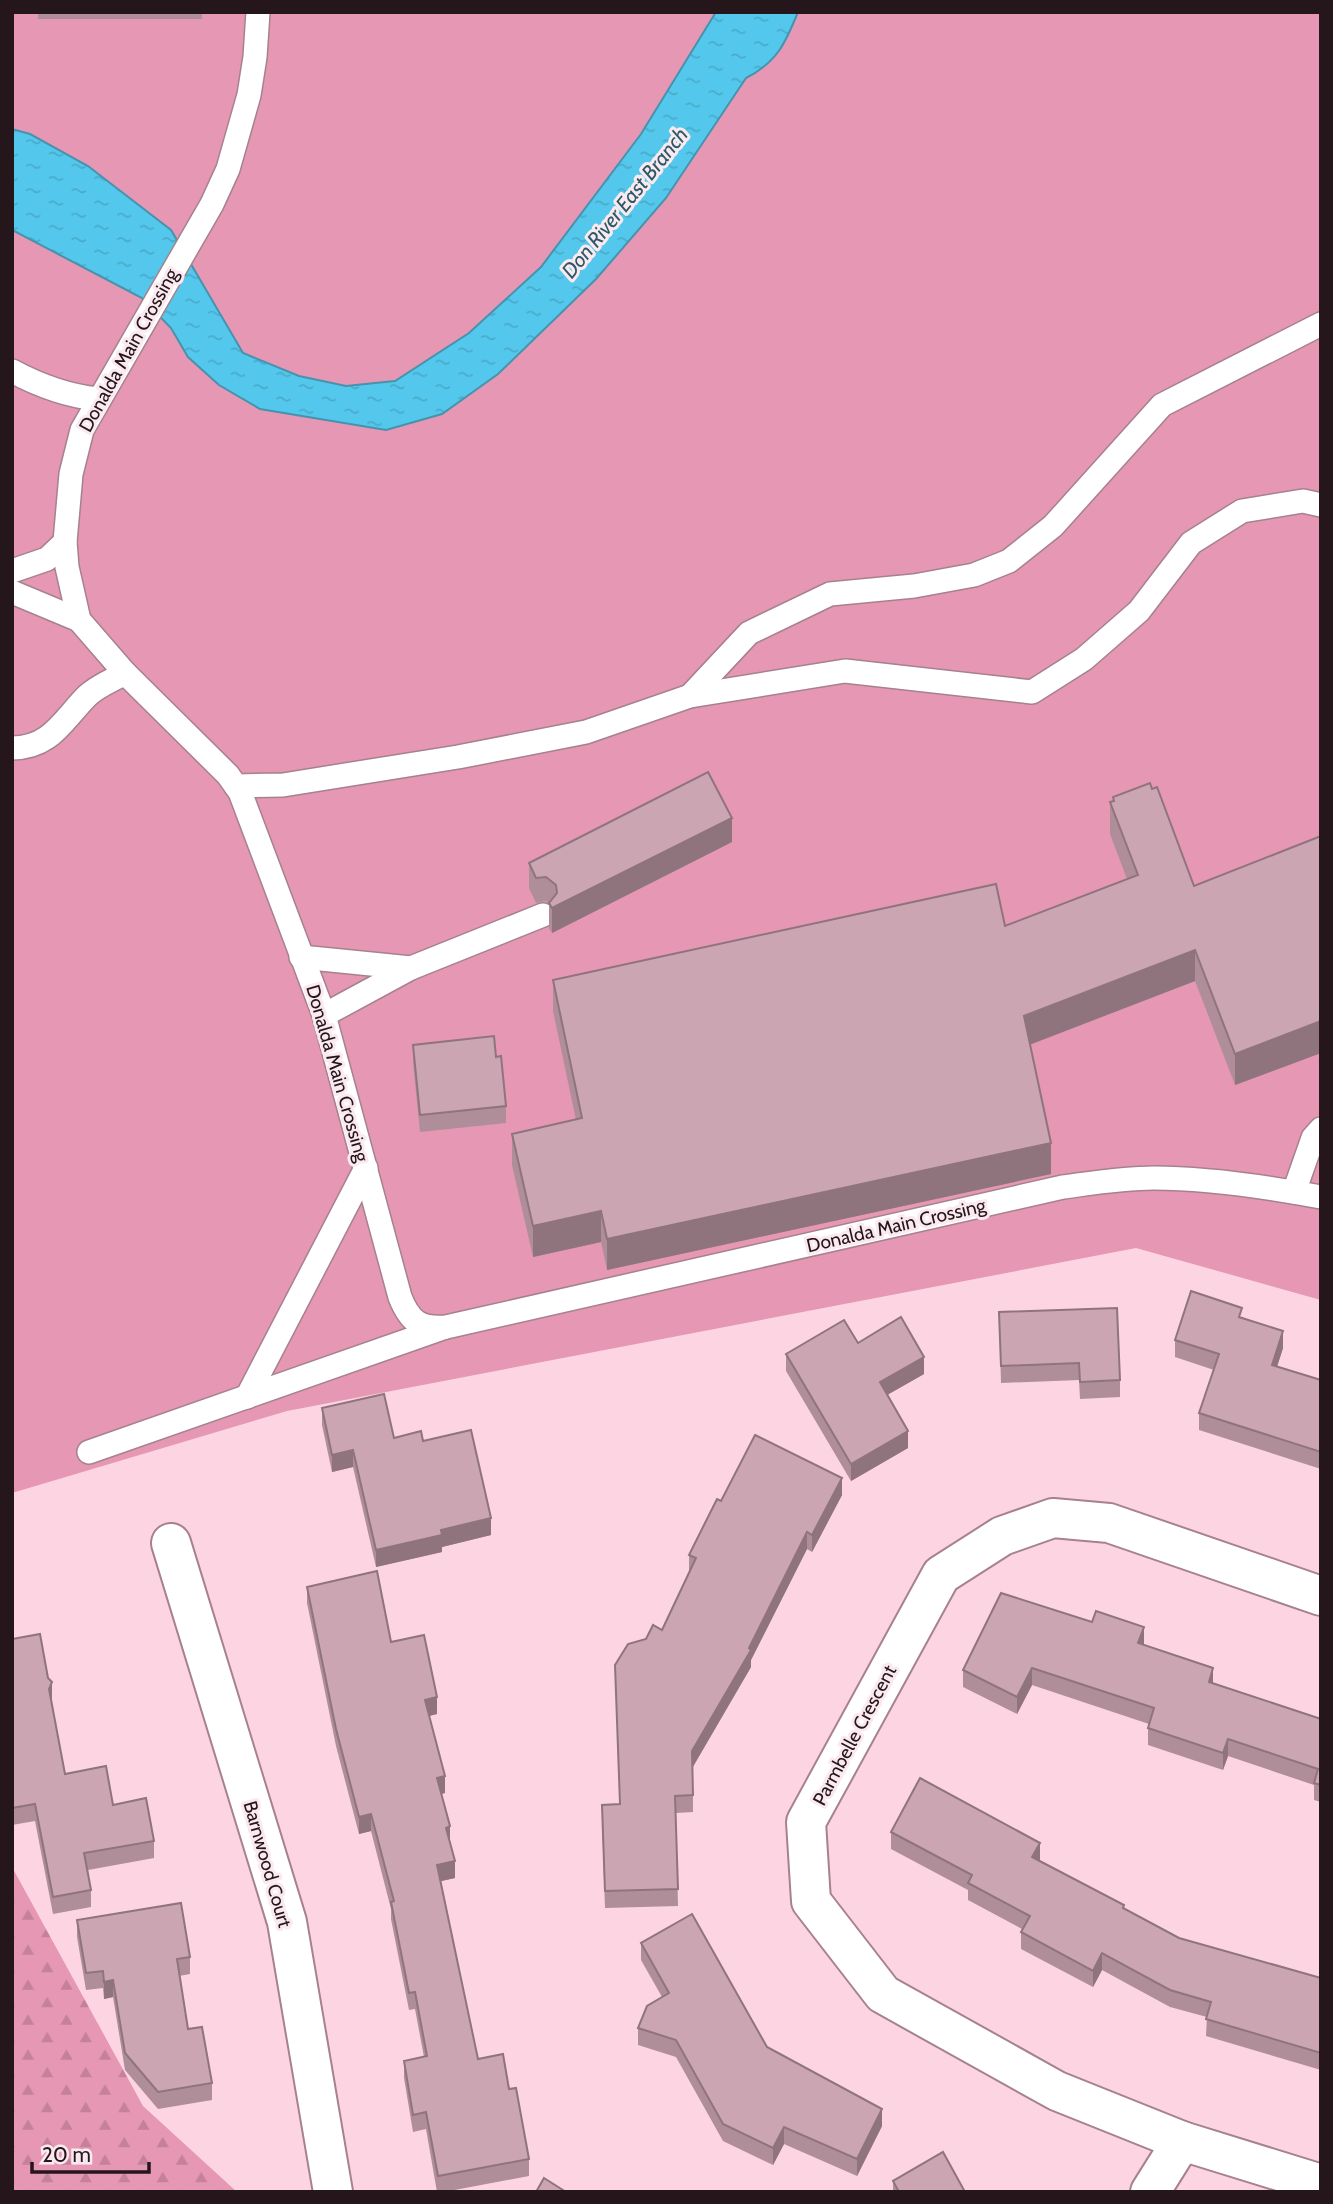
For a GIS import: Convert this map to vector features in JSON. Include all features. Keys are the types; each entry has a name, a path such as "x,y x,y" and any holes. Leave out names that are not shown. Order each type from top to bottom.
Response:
{"street":[{"name":"Parmbelle Crescent","path":"1321,1596 1109,1523 1053,1518 1002,1536 940,1575 806,1822 811,1901 883,1994 1057,2091 1182,2141 1321,2184"},
{"name":"Barnwood Court","path":"171,1544 287,1922 333,2192"},
{"path":"1150,2192 1182,2141"}],"lane":[{"name":"Donalda Main Crossing","path":"258,12 255,57 245,113 228,169 212,204 98,399 76,446 65,542 67,567 79,620 125,673 236,786 324,1015 400,1297 407,1311 423,1326 431,1329 446,1327 1063,1187 1156,1178 1321,1197"},
{"path":"690,696 749,633 830,594 914,586 974,575 1009,561 1052,526 1163,405 1321,324"},
{"path":"12,371 36,384 75,397 98,399"},
{"path":"236,786 283,785 458,757 573,735 690,696 845,671 1032,692 1084,659 1139,611 1191,543 1242,511 1303,501 1321,505"},
{"path":"12,572 47,559 65,542"},
{"path":"12,592 79,620"},
{"path":"12,748 28,748 50,736 88,694 125,673"},
{"path":"324,1015 411,968 543,915"},
{"path":"301,957 411,968"},
{"path":"1294,1192 1313,1138 1321,1129"},
{"path":"247,1397 366,1168"},
{"path":"89,1452 446,1327"}],"green space":[{"path":"12,12 1321,12 1321,1300 1136,1248 287,1411 12,1493"},
{"path":"12,1867 143,2106 237,2192 12,2192"}],"water":[{"name":"Don River East Branch","path":"716,12 798,12 789,34 773,59 746,78 666,198 596,279 498,374 442,414 386,430 260,409 219,385 188,357 171,328 142,298 12,230 12,129 30,134 88,166 171,230 243,353 299,376 346,386 395,381 469,333 541,267 641,134"}],"building":[{"path":"708,772 732,818 552,908 549,903 557,893 556,885 546,877 536,878 529,863"},
{"path":"1150,783 1152,789 1157,787 1194,886 1321,836 1321,1021 1235,1054 1195,950 1024,1016 1051,1143 607,1239 601,1211 533,1226 512,1134 582,1118 553,980 996,884 1005,926 1138,875 1110,802 1114,801 1113,797"},
{"path":"494,1036 496,1057 501,1056 506,1106 420,1115 413,1045"},
{"path":"1191,1291 1242,1308 1239,1317 1283,1331 1272,1365 1321,1380 1321,1452 1199,1413 1219,1354 1175,1340"},
{"path":"1117,1308 1120,1380 1080,1382 1079,1363 1001,1366 999,1312"},
{"path":"901,1317 924,1357 880,1382 908,1431 851,1464 786,1354 844,1320 858,1343"},
{"path":"384,1394 394,1438 421,1431 423,1441 471,1430 491,1518 441,1530 442,1535 376,1550 353,1450 332,1455 322,1408"},
{"path":"755,1435 842,1478 812,1535 807,1532 749,1648 751,1650 692,1751 693,1795 675,1796 678,1889 605,1891 602,1805 620,1804 615,1665 628,1644 646,1639 653,1625 662,1630 696,1558 689,1555 717,1499 721,1501"},
{"path":"377,1571 391,1642 424,1635 437,1697 425,1700 445,1776 437,1778 450,1826 446,1828 455,1861 437,1865 478,2059 503,2054 509,2089 516,2088 529,2159 438,2176 426,2112 413,2115 404,2061 427,2056 415,1992 409,1993 391,1902 394,1901 371,1814 359,1817 336,1729 307,1587"},
{"path":"1001,1593 1092,1622 1096,1611 1144,1627 1138,1643 1213,1668 1209,1682 1321,1719 1321,1785 1314,1783 1318,1769 1228,1739 1223,1753 1148,1728 1154,1708 1032,1668 1017,1697 963,1670"},
{"path":"40,1634 48,1678 52,1682 49,1689 65,1774 106,1766 113,1805 146,1798 154,1841 84,1853 91,1890 53,1897 35,1804 12,1808 12,1639"},
{"path":"920,1778 1040,1843 1032,1857 1124,1905 1123,1908 1179,1938 1321,1978 1321,2053 1206,2019 1211,2002 1170,1990 1102,1953 1093,1971 1021,1932 1030,1916 968,1883 972,1875 891,1832"},
{"path":"181,1903 190,1957 177,1959 188,2029 202,2027 212,2083 158,2092 125,2053 113,1980 104,1982 103,1971 86,1973 77,1920"},
{"path":"692,1914 767,2047 882,2109 857,2159 784,2127 773,2148 723,2124 676,2040 638,2028 647,2006 669,1993 641,1943"},
{"path":"943,2152 965,2192 899,2192 893,2181"},
{"path":"544,2178 566,2192 536,2192"}]}
